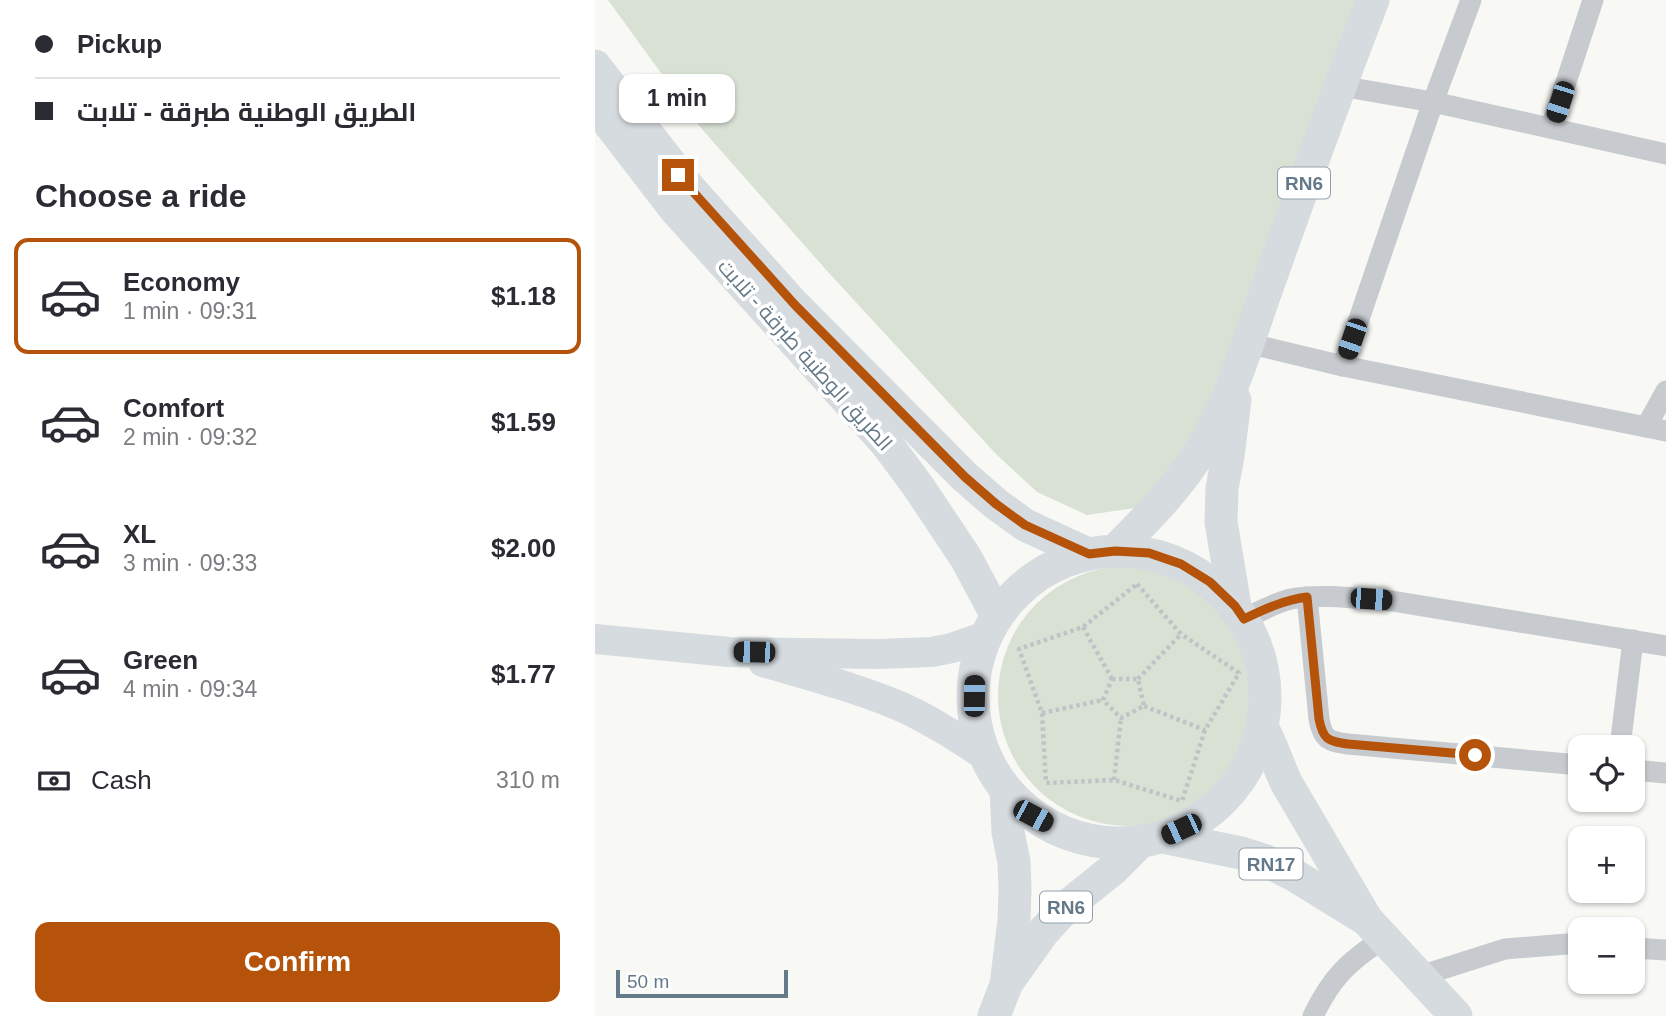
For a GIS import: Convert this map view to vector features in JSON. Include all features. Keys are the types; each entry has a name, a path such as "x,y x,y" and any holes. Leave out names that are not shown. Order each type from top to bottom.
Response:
{"main road":[{"name":"RN6","path":"1102,552 1169,494 1193,462 1215,423 1243,355 1340,86 1374,0"},
{"name":"الطريق الوطنية طبرقة - تلابت","path":"595,66 690,190 795,305 965,477 1025,525 1102,552"},
{"name":"الطريق الوطنية طبرقة - تلابت","path":"595,105 675,209 886,443 965,558 992,626"},
{"name":"RN6","path":"1240,612 1221,522 1222,488 1243,355"},
{"path":"1102,552 1149,553 1181,564 1210,582 1240,612 1265,672 1263,729 1249,765 1228,796 1198,821 1152,839 1103,842 1066,834 1033,816 1006,790 984,755 974,716 975,675 992,626 1022,588 1053,567 1102,552"},
{"name":"RN17","path":"1263,729 1287,784 1375,929 1456,1016"},
{"name":"RN6","path":"1006,790 1008,832 1016,889 1006,985"},
{"name":"RN6","path":"994,1016 1006,985 1044,931 1066,907 1152,839"},
{"name":"RN17","path":"1152,839 1241,853 1266,861 1294,875 1375,929"}],"street":[{"path":"1343,366 1433,102 1471,0"},
{"path":"1551,128 1593,0"},
{"path":"1340,86 1433,102 1666,154"},
{"path":"1243,355 1343,366 1656,429 1666,391"},
{"path":"1307,597 1319,719 1326,739 1348,744 1568,764"},
{"path":"1240,612 1307,597 1392,601 1666,646"},
{"path":"595,639 729,652 878,654 932,652 952,648 992,626"},
{"path":"1621,735 1633,640"},
{"path":"729,652 873,696 906,709 984,755"},
{"path":"1645,771 1666,773"},
{"path":"1313,1016 1321,999 1342,969 1357,956 1375,929"},
{"path":"1420,976 1505,949 1568,944"},
{"path":"1645,949 1666,950"}],"path":[{"path":"1137,584 1181,634 1239,673 1205,730 1182,801 1114,780 1047,783 1042,713 1019,649 1083,627 1137,584"},
{"path":"1083,627 1112,679"},
{"path":"1112,679 1138,679 1181,634"},
{"path":"1103,700 1112,679"},
{"path":"1138,679 1144,706"},
{"path":"1042,713 1103,700"},
{"path":"1103,700 1121,718"},
{"path":"1121,718 1144,706 1205,730"},
{"path":"1114,780 1121,718"}],"shaded area":[{"path":"608,0 1365,0 1191,447 1135,508 1087,515 1037,492 996,454 828,272 701,128"},
{"path":"1128,566 1178,576 1200,588 1220,604 1236,624 1248,646 1258,696 1248,746 1236,768 1220,788 1200,804 1178,816 1128,826 1078,816 1056,804 1036,788 1020,768 1008,746 998,696 1008,646 1020,624 1036,604 1056,588 1078,576"}],"route":[{"path":"678,175 795,305 965,477 996,504 1025,525 1089,554 1115,551 1149,553 1181,564 1210,582 1235,606 1244,619 1276,604 1307,597 1319,719 1326,739 1348,744 1475,755"}]}
